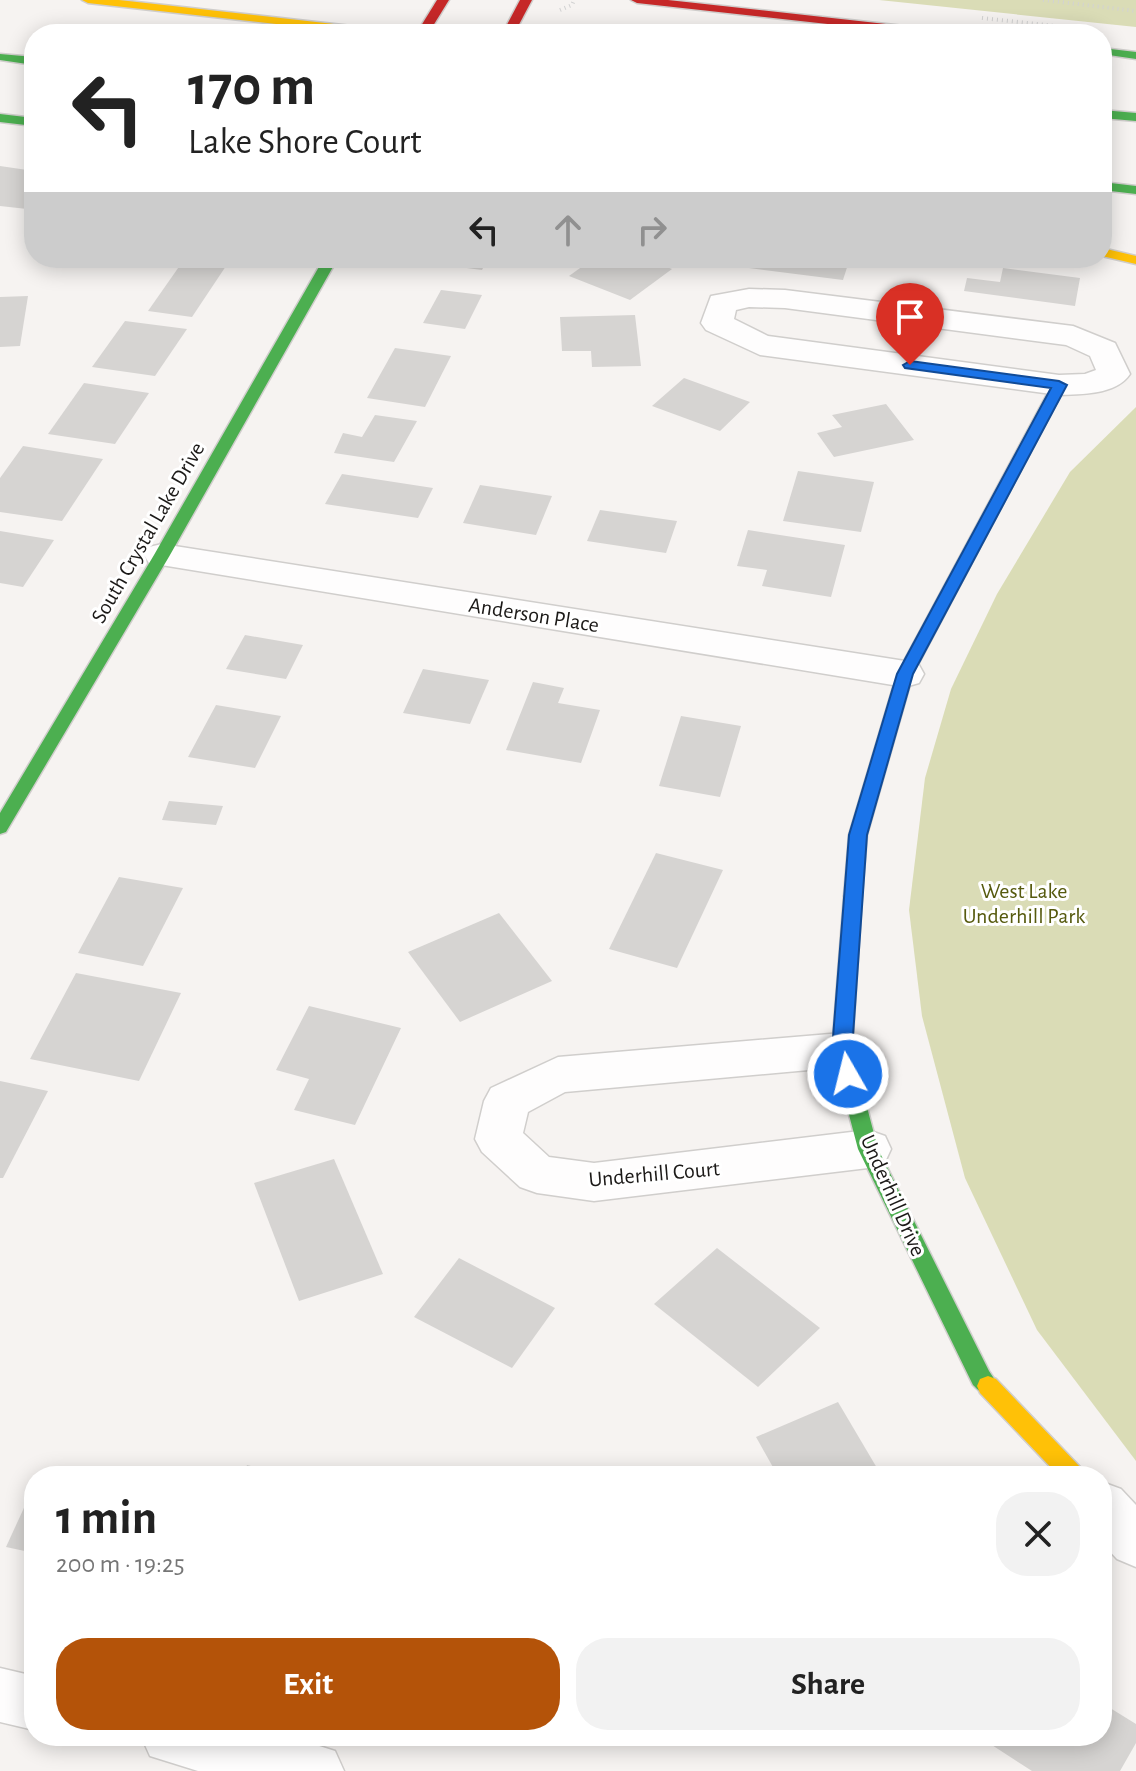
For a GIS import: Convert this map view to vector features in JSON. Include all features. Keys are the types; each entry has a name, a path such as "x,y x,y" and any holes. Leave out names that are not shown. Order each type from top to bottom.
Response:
{"main road":[{"path":"88,0 309,24"},
{"path":"428,24 443,0"},
{"path":"513,24 526,0"},
{"path":"637,0 857,24"},
{"path":"1112,52 1134,55"},
{"path":"0,57 24,60"},
{"path":"1112,115 1136,117"},
{"path":"0,118 24,121"},
{"path":"1112,187 1136,190"},
{"path":"1112,254 1136,258"},
{"name":"South Crystal Lake Drive","path":"0,828 162,555 325,268"},
{"name":"Underhill Drive","path":"1059,385 905,674 858,835 842,1050 868,1149 981,1378 1065,1466"}],"street":[{"path":"749,298 785,299 1073,336 1104,350 1114,374 1090,384 1059,385 760,345 717,323 722,303 749,298"},
{"name":"Anderson Place","path":"162,555 905,674"},
{"name":"Underhill Court","path":"842,1050 558,1075 507,1101 498,1139 537,1174 594,1182 868,1149"},
{"path":"1112,1517 1136,1542"},
{"path":"0,1695 24,1701"},
{"path":"211,1746 315,1771"}],"path":[{"path":"1043,0 1136,11"}],"green space":[{"path":"879,0 1136,0 1136,27"},
{"name":"West Lake Underhill Park","path":"1136,407 1136,1461 1037,1330 965,1178 922,1016 909,910 925,778 951,689 997,594 1070,472"}],"building":[{"path":"0,166 24,170 24,209 0,206"},
{"path":"178,268 225,268 192,317 148,311"},
{"path":"580,268 672,269 630,300 569,276"},
{"path":"749,268 847,268 843,280"},
{"path":"1003,268 1080,278 1075,306 964,291 967,278 1000,282"},
{"path":"441,290 482,295 465,329 423,323"},
{"path":"28,296 20,346 0,347 0,297"},
{"path":"635,315 641,366 592,367 591,351 562,351 560,317"},
{"path":"125,321 187,329 155,376 92,367"},
{"path":"395,348 451,356 425,407 367,398"},
{"path":"684,378 750,402 720,431 652,406"},
{"path":"84,383 149,393 115,444 48,434"},
{"path":"886,404 914,440 834,457 817,433 842,427 832,415"},
{"path":"375,415 417,421 394,462 334,453 343,433 362,437"},
{"path":"23,446 103,459 62,521 0,512 0,478"},
{"path":"798,471 874,482 861,532 783,521"},
{"path":"342,474 433,488 418,518 325,504"},
{"path":"480,485 552,496 536,535 463,523"},
{"path":"600,510 677,521 666,553 587,541"},
{"path":"748,530 845,545 831,597 762,586 767,570 737,566"},
{"path":"0,531 54,540 23,587 0,583"},
{"path":"245,635 303,645 286,679 226,669"},
{"path":"423,669 489,680 470,724 403,713"},
{"path":"533,682 564,688 558,703 600,710 581,763 506,750"},
{"path":"216,705 281,716 255,768 188,757"},
{"path":"681,716 741,726 720,797 659,786"},
{"path":"169,801 223,806 216,825 162,820"},
{"path":"656,853 723,870 677,968 609,949"},
{"path":"119,877 183,888 143,966 78,953"},
{"path":"499,913 552,981 460,1022 408,952"},
{"path":"76,973 181,993 139,1081 30,1059"},
{"path":"309,1006 401,1028 355,1125 294,1110 309,1079 276,1070"},
{"path":"0,1081 48,1091 3,1178 0,1178"},
{"path":"334,1159 383,1274 299,1301 254,1183"},
{"path":"717,1248 820,1328 758,1387 654,1304"},
{"path":"459,1258 555,1308 512,1368 414,1317"},
{"path":"838,1402 876,1466 772,1466 756,1437"},
{"path":"24,1508 24,1551 6,1547"},
{"path":"1112,1709 1136,1724 1136,1743 1120,1771 1032,1771 993,1746 1112,1746"}],"traffic: fast":[{"path":"1112,52 1136,56"},
{"path":"1129,54 1136,55"},
{"path":"0,57 24,60"},
{"path":"1112,115 1136,117"},
{"path":"0,118 24,121"},
{"path":"1112,187 1136,190"},
{"path":"0,828 162,555 325,268"},
{"path":"853,896 842,1050 868,1149 981,1378 988,1386"}],"traffic: slow":[{"path":"88,0 305,24"},
{"path":"1112,254 1136,260"},
{"path":"853,896 858,835 905,674 1059,385"},
{"path":"988,1386 1064,1466"}],"traffic: jam":[{"path":"428,24 443,0"},
{"path":"513,24 526,0"},
{"path":"637,0 857,24"}],"route":[{"path":"848,1074 842,1050 858,835 905,674 1059,385 910,365"}]}
